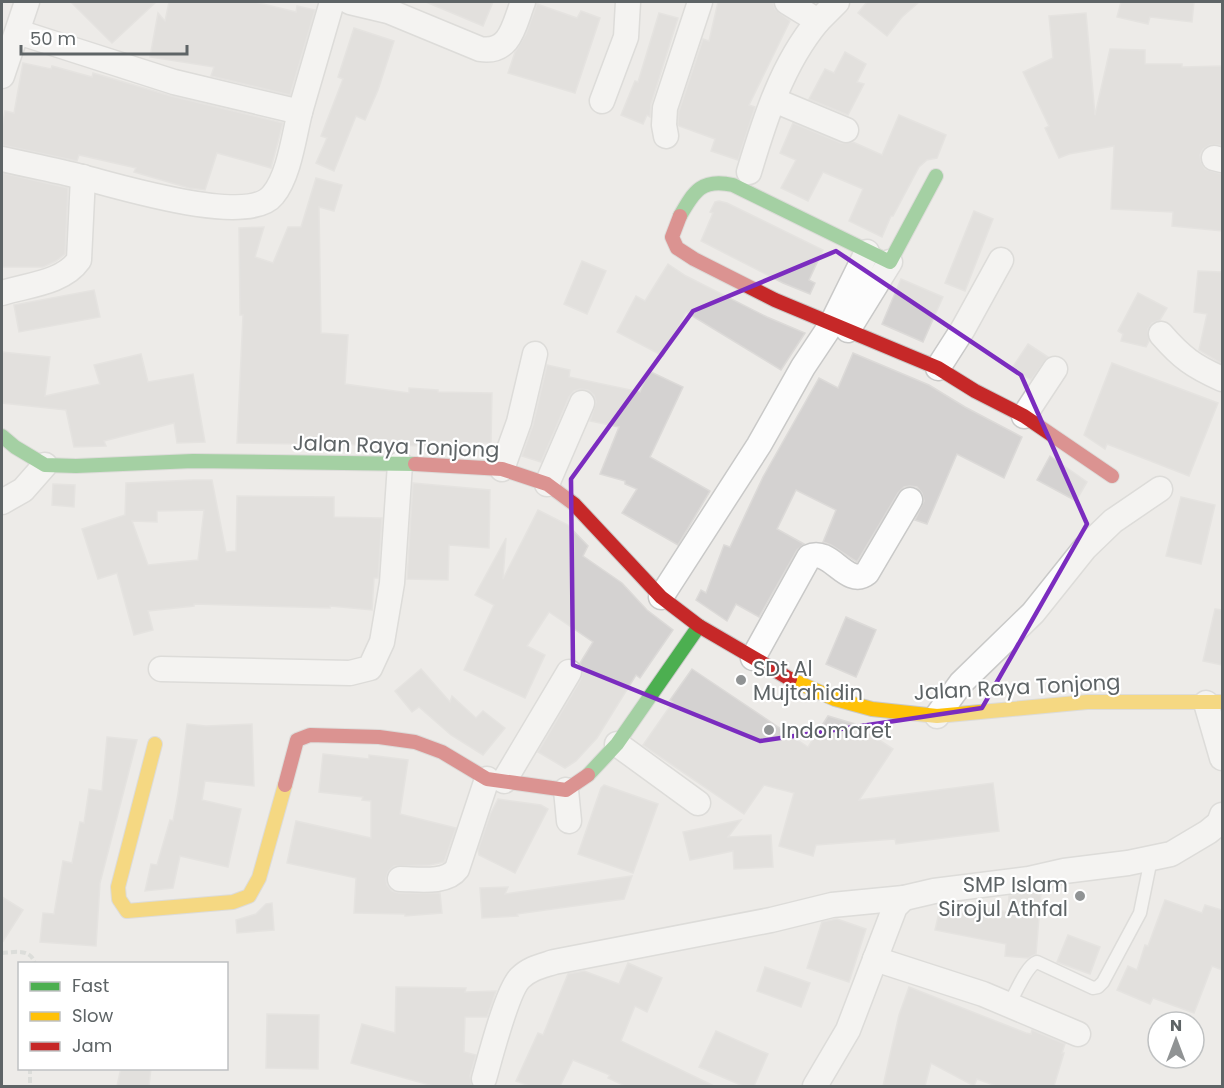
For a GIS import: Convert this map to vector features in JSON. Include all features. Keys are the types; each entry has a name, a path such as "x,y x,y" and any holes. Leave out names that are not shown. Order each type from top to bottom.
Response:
{"street":[{"path":"2,76 27,2"},
{"path":"2,159 187,203 229,207 258,204 272,196 282,178 332,2"},
{"path":"350,2 388,11 480,49 492,51 501,46 511,33 523,2"},
{"path":"602,101 626,37 628,2"},
{"path":"666,136 663,125 665,108 700,2"},
{"path":"787,2 818,21"},
{"path":"749,172 764,121 791,60 802,39 837,2"},
{"path":"18,32 174,82 254,103 300,112"},
{"path":"774,100 846,129"},
{"path":"661,597 759,444 803,367 839,328 890,262 936,176"},
{"path":"2,293 72,271 79,260 83,177"},
{"path":"890,262 743,190 719,182 704,184 691,196 677,221 672,237 677,248 694,259 775,300 938,368 975,391 1024,416 1112,476"},
{"path":"839,328 867,252"},
{"path":"938,368 1001,260"},
{"path":"1161,334 1182,357 1222,379"},
{"path":"502,469 519,422 535,354"},
{"path":"1024,416 1055,369"},
{"path":"547,484 582,403"},
{"name":"Jalan Raya Tonjong","path":"2,436 15,447 45,465 76,466 193,461 454,465 502,469 547,484 574,504 661,597 699,626 779,674 834,699 872,709 937,716 1087,702 1214,702"},
{"path":"161,669 350,673 370,668 382,642 392,583 400,464"},
{"path":"2,502 23,490 45,465"},
{"path":"937,716 961,683 1033,612 1085,548 1113,520 1160,489"},
{"path":"753,658 809,557 823,556 857,578 862,577 867,573 910,500"},
{"path":"154,744 118,887 119,899 127,911 233,902 249,896 259,878 297,740 310,735 379,737 415,742 495,780 566,790 588,775 617,744 699,626"},
{"path":"400,879 445,878 453,875 495,780 569,672"},
{"path":"1214,702 1222,758"},
{"path":"617,744 698,803"},
{"path":"566,790 569,821"},
{"path":"484,1079 509,998 519,979 533,968 554,962 771,921 832,905 904,898 957,887 1029,879 1064,871 1151,859 1171,854 1190,844 1219,823 1222,815"},
{"path":"815,1086 848,1030 895,907 904,898"},
{"path":"875,959 1009,1004 1078,1034"}],"lane":[{"path":"1009,1004 1027,969 1037,962 1093,988 1103,982 1140,913 1151,859"}],"path":[{"path":"2,953 20,951 30,954 35,962"},
{"path":"30,1070 30,1086"}],"highlighted area":[{"path":"836,251 1021,375 1087,524 982,708 760,741 573,665 571,479 693,311"}],"building":[{"path":"71,2 156,2 112,43"},
{"path":"169,2 255,2 296,12 297,6 315,10 290,95 211,76 214,67 150,57 158,13 165,21"},
{"path":"426,2 493,2 483,26"},
{"path":"718,2 773,2 775,9 790,21 749,105 755,107 738,160 711,151 715,139 678,124 679,111 703,39 709,41"},
{"path":"867,2 919,2 902,17 887,36 858,13"},
{"path":"1121,2 1194,2 1192,22 1150,17 1148,24 1117,17"},
{"path":"537,4 577,18 581,11 600,18 575,93 508,73"},
{"path":"659,13 678,18 651,104 650,117 647,115 643,124 621,115 635,81 638,82"},
{"path":"1086,13 1095,115 1110,49 1145,50 1145,64 1182,64 1182,67 1222,66 1222,145 1210,145 1203,149 1200,155 1205,169 1222,174 1222,231 1172,226 1173,212 1111,209 1114,146 1059,158 1045,128 1049,126 1023,72 1053,58 1049,16"},
{"path":"354,28 394,41 378,90 365,120 356,116 334,171 316,163 327,138 321,136 343,79 338,77"},
{"path":"845,52 866,64 857,82 864,84 848,115 809,99 825,69 834,73"},
{"path":"23,63 51,69 52,66 92,77 93,73 171,96 283,123 271,168 217,153 205,190 189,188 134,172 136,168 79,155 77,161 2,145 5,111 14,113"},
{"path":"899,115 946,135 937,158 927,160 919,167 891,216 882,237 849,221 863,189 823,172 808,201 781,188 796,160 780,153 793,123 841,143 853,142 882,155"},
{"path":"2,173 68,188 65,254 56,261 43,267 2,267"},
{"path":"316,178 342,185 334,211 319,207 321,333 348,335 345,384 409,393 409,388 438,390 438,392 492,393 491,443 435,442 434,446 237,443 243,315 240,315 239,228 264,227 255,257 273,263 288,227 301,227"},
{"path":"719,201 823,250 809,280 815,283 810,294 783,283 701,241 713,213 710,212 715,202"},
{"path":"974,211 993,219 965,291 945,283"},
{"path":"582,261 606,271 587,314 564,304"},
{"path":"668,264 686,276 767,317 805,333 781,370 686,312 663,356 617,332 636,296 645,301"},
{"path":"1198,271 1222,272 1222,364 1199,350 1207,314 1194,312"},
{"path":"901,279 943,297 923,342 882,324"},
{"path":"94,290 100,317 19,332 14,305"},
{"path":"1138,293 1167,308 1160,320 1152,323 1148,329 1149,341 1146,347 1121,341 1123,334 1118,331"},
{"path":"1028,344 1048,357 1031,380 1012,368"},
{"path":"2,352 50,357 45,396 100,384 94,365 141,354 148,382 193,374 205,442 177,443 174,423 104,441 106,446 74,447 66,410 2,403"},
{"path":"853,353 929,385 1022,437 1004,478 957,454 927,524 915,520 924,501 922,493 917,487 904,487 898,493 857,562 823,542 836,510 796,490 777,529 804,544 797,550 759,617 736,604 727,621 696,600 701,590 706,593 724,545 730,547 763,477 819,378 838,388"},
{"path":"1112,363 1218,403 1189,476 1107,444 1105,449 1084,435"},
{"path":"547,365 570,370 569,377 640,392 649,371 683,387 650,457 710,491 678,545 622,513 637,489 625,484 625,481 600,474 619,427 590,421 596,402 594,395 588,390 574,391 569,397 541,462 522,456 533,425"},
{"path":"1050,456 1087,482 1076,501 1037,480"},
{"path":"212,480 226,552 236,551 237,496 334,497 334,517 382,518 378,578 374,578 372,610 330,606 330,608 194,604 194,606 148,611 153,630 134,635 117,573 98,579 82,529 125,515 126,483","holes":["204,510 198,560 148,565 132,521 157,522 157,511"]},
{"path":"413,483 490,490 489,548 449,545 448,580 407,579"},
{"path":"53,484 75,485 74,507 52,505"},
{"path":"1181,497 1215,505 1201,564 1166,556"},
{"path":"538,510 568,525 588,546 583,556 622,583 647,610 673,630 640,678 636,675 597,738 576,761 565,768 538,752 581,679 583,672 580,663 593,642 549,612 527,646 545,655 525,698 464,670 494,605 475,595 506,538 503,579"},
{"path":"1215,609 1222,610 1222,665 1203,661"},
{"path":"846,617 876,630 856,677 826,664"},
{"path":"421,669 450,702 452,696 476,718 483,711 505,728 483,755 451,735 419,707 412,712 395,691"},
{"path":"692,669 808,747 828,716 855,724 893,749 859,800 993,783 999,831 896,844 895,839 816,845 813,856 779,846 794,793 764,785 744,814 643,745 673,702 670,700"},
{"path":"187,724 206,726 252,724 254,786 205,781 202,800 241,809 228,867 180,856 173,888 145,891 151,864 157,865 170,820 173,821"},
{"path":"107,737 137,740 100,883 96,946 40,942 43,913 54,914 63,861 72,863 80,822 84,823 89,789 102,791"},
{"path":"323,754 369,759 369,755 408,760 400,814 456,828 444,862 430,865 394,866 388,872 387,885 392,891 399,893 440,893 442,913 405,916 405,914 354,913 356,878 287,863 296,821 371,838 371,801 362,800 363,797 319,792"},
{"path":"604,785 658,804 633,873 578,854"},
{"path":"498,799 541,805 548,809 515,873 479,855 478,850"},
{"path":"741,820 728,837 771,835 773,867 734,869 733,851 690,860 683,832"},
{"path":"632,876 624,899 517,914 518,916 482,918 480,888 508,887 505,894"},
{"path":"1041,893 1036,954 1028,958 1005,956 1006,944 935,930 941,904 961,902 1008,912 1009,896"},
{"path":"2,897 23,910 2,943"},
{"path":"1165,900 1202,913 1205,905 1222,910 1222,970 1212,966 1195,1010 1186,1010 1153,998 1150,1004 1117,990 1128,966 1137,970 1145,945 1148,946"},
{"path":"272,903 274,930 237,933 236,920 256,914 266,904"},
{"path":"837,919 866,929 849,982 807,968 822,922"},
{"path":"1068,935 1100,947 1090,974 1057,962"},
{"path":"628,963 662,978 647,1012 635,1006 621,1041 714,1086 625,1086 608,1078 610,1075 573,1060 560,1086 529,1086 516,1081 538,1033 543,1035 568,974 584,971 619,984"},
{"path":"765,967 810,983 801,1007 757,991"},
{"path":"396,987 466,988 465,992 496,991 487,1017 465,1017 464,1052 476,1055 470,1076 472,1086 433,1086 351,1063 362,1024 395,1033"},
{"path":"909,987 1026,1033 1031,1034 1032,1030 1065,1044 1054,1086 996,1086 977,1079 974,1086 931,1063 925,1086 883,1086 899,1015"},
{"path":"267,1014 319,1015 318,1069 266,1068"},
{"path":"716,1031 768,1054 754,1086 743,1086 699,1067"},
{"path":"121,1070 151,1070 149,1086 117,1086"}],"traffic: fast":[{"path":"680,216 700,188 714,183 733,185 890,262 936,176"},
{"path":"2,436 15,447 45,465 76,466 193,461 415,464"},
{"path":"588,775 617,744 699,626"}],"traffic: slow":[{"path":"790,679 835,699 872,709 937,716 1087,702 1222,702"},
{"path":"155,744 118,887 119,899 127,911 233,902 249,896 259,878 285,785"}],"traffic: jam":[{"path":"680,216 672,237 677,248 694,259 775,300 938,368 975,391 1024,416 1112,476"},
{"path":"415,464 502,469 547,484 574,504 661,597 699,626 790,679"},
{"path":"285,785 297,740 310,735 379,737 415,742 442,752 487,779 566,790 588,775"}],"place":[{"name":"SDt Al Mujtahidin","path":"741,680"},
{"name":"Indomaret","path":"769,730"},
{"name":"SMP Islam Sirojul Athfal","path":"1080,896"}]}
